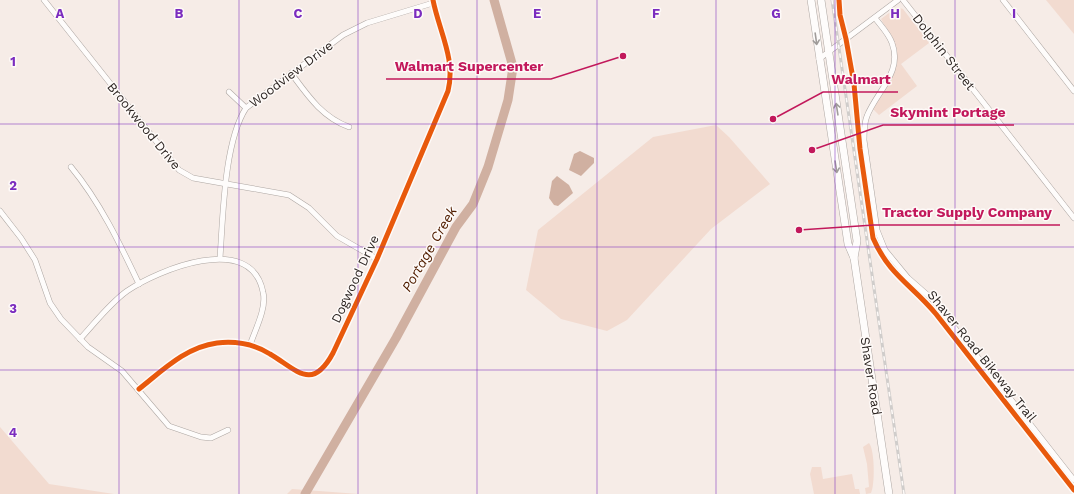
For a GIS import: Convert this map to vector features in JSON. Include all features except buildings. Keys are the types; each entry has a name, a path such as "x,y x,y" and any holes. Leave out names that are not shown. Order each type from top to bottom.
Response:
{"main road":[{"name":"Shaver Road","path":"811,0 848,244 854,258 889,494"},
{"name":"Shaver Road","path":"821,0 857,241 854,258"}],"street":[{"name":"Brookwood Drive","path":"44,0 173,165 185,175 226,185 283,193 295,198 309,208 337,236 377,260"},
{"path":"819,59 898,0"},
{"name":"Dolphin Street","path":"903,0 1074,218"},
{"path":"1003,0 1074,90"},
{"name":"Woodview Drive","path":"220,258 226,185 235,133 240,117 246,108 333,41 353,29 367,23 433,2"},
{"name":"Dogwood Drive","path":"139,389 182,355 199,346 227,342 250,345 270,353 300,374 313,375 325,367 377,260 438,116 451,79 450,58 433,2"},
{"path":"875,18 890,38 895,59 892,74 871,108 864,125 864,140 880,242 900,269 932,299 1074,480"},
{"path":"291,73 320,110 337,123 349,127"},
{"path":"229,92 246,108"},
{"path":"71,167 81,179 101,211 139,284"},
{"path":"0,211 21,238 35,260 50,303 62,319 80,339 122,371 165,421 174,428 201,437 211,438 228,430"},
{"path":"80,339 111,305 139,284 178,267 220,258 241,263 249,268 260,283 264,292 262,310 250,345"}],"shaded area":[{"path":"1046,0 1074,0 1074,34"},
{"path":"897,7 903,9 929,43 901,64 917,86 879,115 873,109 889,83 896,64 895,45 891,35 881,19"},
{"path":"716,125 729,137 770,184 711,229 627,320 607,331 561,319 526,290 538,230 653,137"},
{"path":"580,151 594,158 594,163 581,176 569,170 574,154"},
{"path":"557,176 569,185 573,193 558,206 554,205 549,198 552,181"},
{"path":"0,427 49,484 114,494 0,494"},
{"path":"869,443 872,453 874,476 871,493 866,494 865,488 869,487 867,464 863,447"},
{"path":"812,467 821,467 823,479 852,474 855,489 859,489 860,494 814,494 810,474"},
{"path":"292,489 359,494 287,494"}],"waterway":[{"name":"Portage Creek","path":"305,494 396,338 456,227 473,204 488,167 508,100 513,67 494,0"}],"railway":[{"path":"832,0 904,494"}],"cycle path":[{"path":"139,389 175,360 185,354 206,345 217,343 231,342 258,348 296,371 304,374 311,375 318,372 325,365 333,353 377,259 448,91 450,68 446,45 433,0"},
{"name":"Shaver Road Bikeway Trail","path":"839,0 840,15 854,84 860,149 873,238 879,251 894,271 936,314 1074,490"}],"place":[{"name":"Walmart Supercenter","path":"623,56"},
{"name":"Walmart","path":"773,119"},
{"name":"Skymint Portage","path":"812,150"},
{"name":"Tractor Supply Company","path":"799,230"}]}
